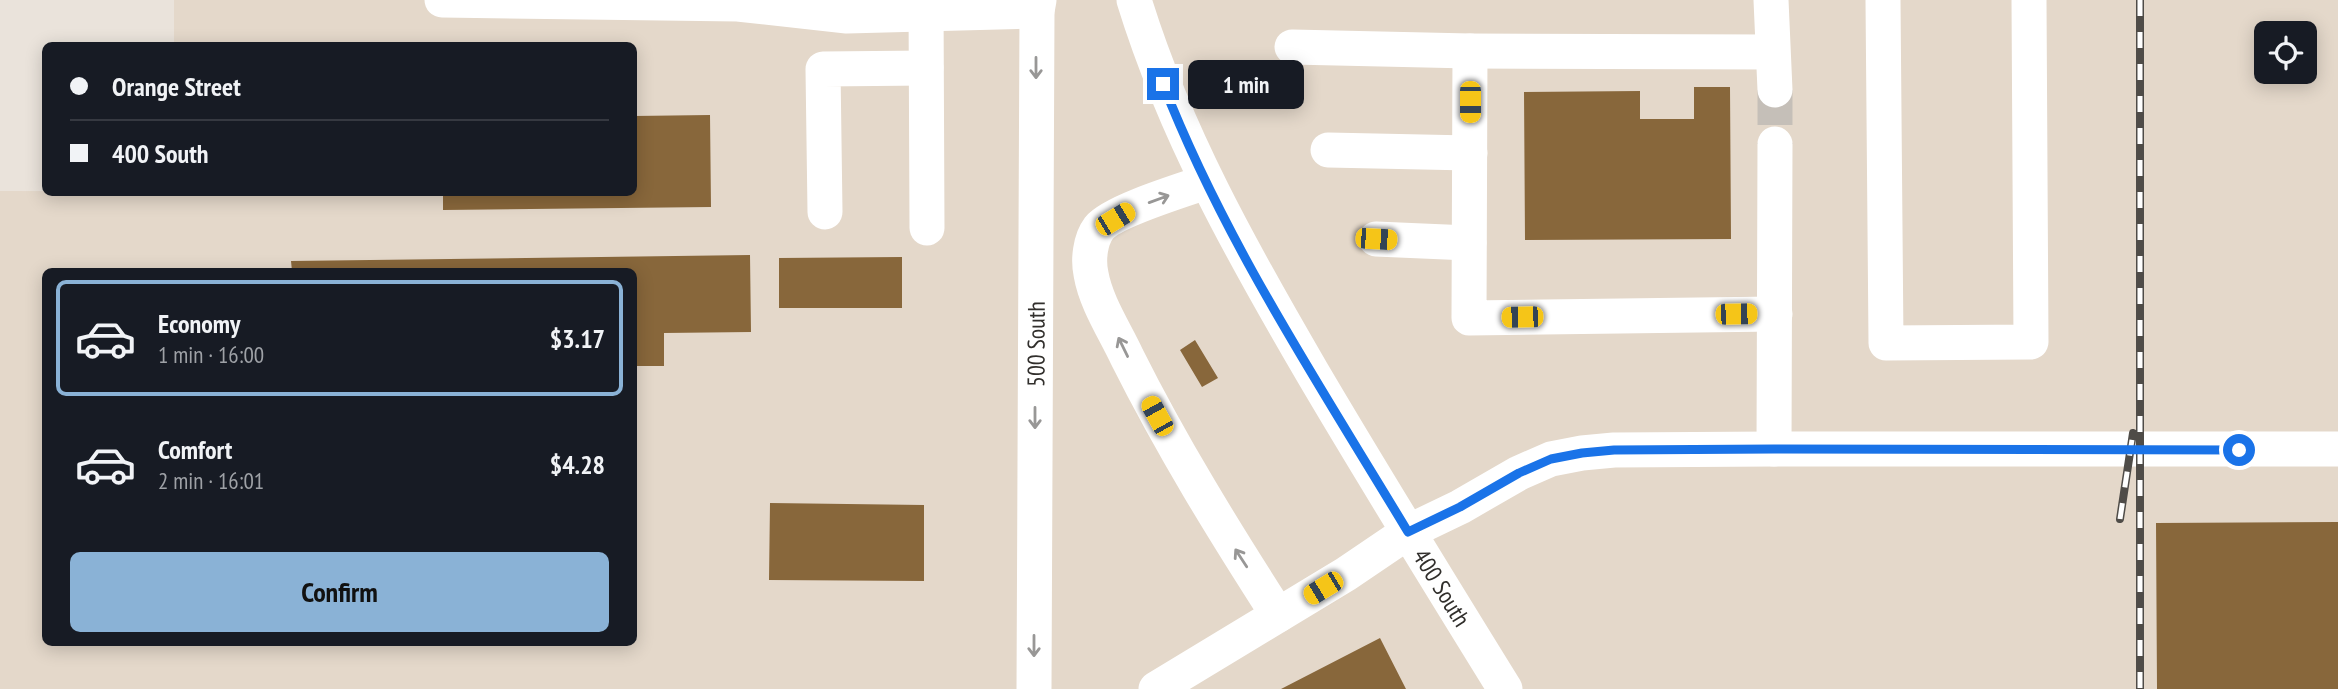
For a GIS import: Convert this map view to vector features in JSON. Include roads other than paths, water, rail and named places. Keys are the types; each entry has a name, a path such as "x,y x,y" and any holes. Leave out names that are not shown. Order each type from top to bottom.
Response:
{"street":[{"path":"442,0 738,4 846,16 926,7 1038,6"},
{"name":"400 South","path":"1134,0 1179,124 1206,182 1258,279 1505,689"},
{"path":"1771,0 1774,90"},
{"path":"1883,0 1886,343 2031,342 2029,0"},
{"name":"500 South","path":"1034,689 1038,6"},
{"path":"926,7 927,228"},
{"path":"1292,47 1470,51 1771,52"},
{"path":"1470,51 1469,318 1775,314"},
{"path":"825,212 823,69 926,68"},
{"path":"1774,144 1774,449"},
{"path":"1328,150 1470,153"},
{"path":"1206,182 1130,209 1100,228 1090,250 1091,275 1099,300 1146,395 1203,499 1278,615"},
{"path":"1376,239 1469,243"},
{"path":"1156,689 1408,532 1551,459 1614,450 2338,449"}],"tunnel":[{"path":"1775,90 1775,144"}],"railway":[{"path":"2140,0 2140,689"},
{"path":"2120,519 2133,433"}]}
